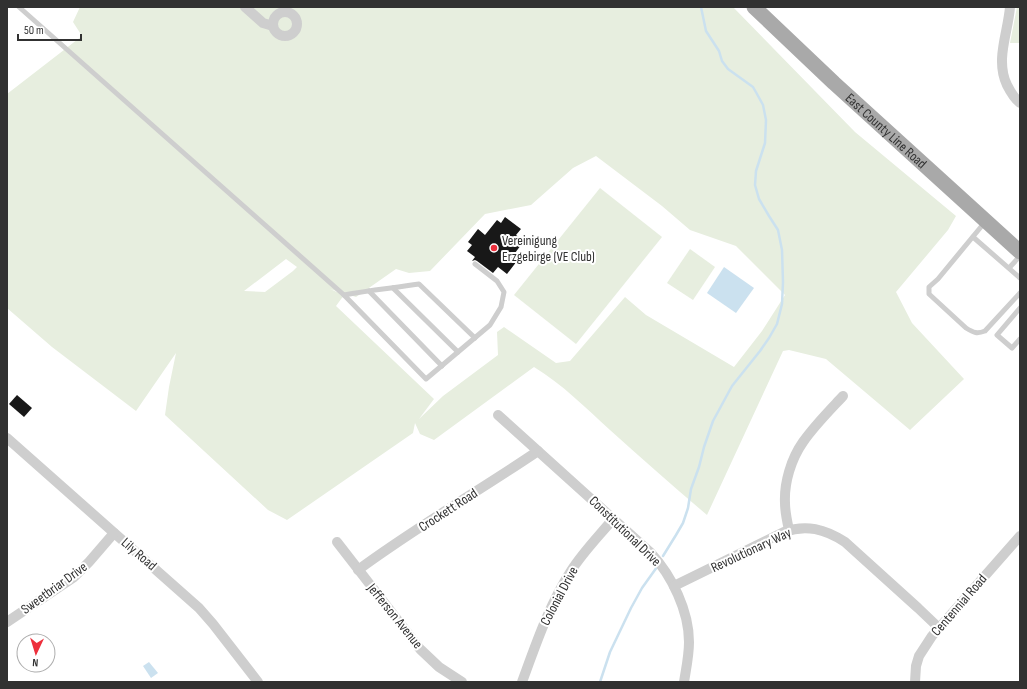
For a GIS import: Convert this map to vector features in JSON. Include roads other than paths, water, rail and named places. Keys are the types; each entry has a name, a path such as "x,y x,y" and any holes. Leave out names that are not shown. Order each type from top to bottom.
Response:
{"main road":[{"name":"East County Line Road","path":"754,7 834,83 1020,252"}],"street":[{"path":"245,7 262,23 273,26"},
{"path":"1010,7 1002,65 1005,81 1010,91 1020,103"},
{"path":"288,10 295,18 296,26 291,34 282,35 275,30 273,21 278,14 288,10"},
{"path":"789,530 786,516 785,494 790,469 802,443 810,432 843,396"},
{"name":"Constitutional Drive","path":"498,415 614,519 658,560 667,572 683,607 689,640 689,652 684,682"},
{"name":"Lily Road","path":"7,438 199,608 258,682"},
{"name":"Crockett Road","path":"358,570 382,552 502,476 538,451"},
{"name":"Colonial Drive","path":"522,682 541,629 571,571 578,560 614,519"},
{"name":"Revolutionary Way","path":"674,586 789,530 798,528 814,528 834,535 845,542 939,628"},
{"name":"Sweetbriar Drive","path":"7,622 74,576 89,562 114,533"},
{"name":"Centennial Road","path":"915,682 916,666 919,656 932,636 1020,536"},
{"name":"Jefferson Avenue","path":"337,542 420,649 439,666 462,682"}],"lane":[{"path":"19,7 344,295 426,379 490,325 501,307 504,292 497,281 475,264"},
{"path":"986,221 929,287 929,294 966,328 979,334 985,331 1020,293"},
{"path":"973,237 1020,278"},
{"path":"1009,268 1020,256"},
{"path":"344,295 419,284 474,338"},
{"path":"393,288 458,352"},
{"path":"369,291 442,366"},
{"path":"1020,308 997,335 1012,348 1020,339"}],"water":[{"path":"724,267 754,288 736,313 707,293"},
{"path":"149,662 158,673 151,678 143,666"}],"waterway":[{"path":"663,556 683,523 688,508 691,489 713,421 732,386 769,338 777,324 782,304 782,250 778,230 759,199 755,185 756,171 765,143 766,120 763,105 753,87 728,69 722,61 719,51 706,31 701,7"},
{"path":"600,682 610,652 631,608 642,588 657,567"}],"place":[{"name":"Vereinigung Erzgebirge (VE Club)","path":"494,248"}]}
